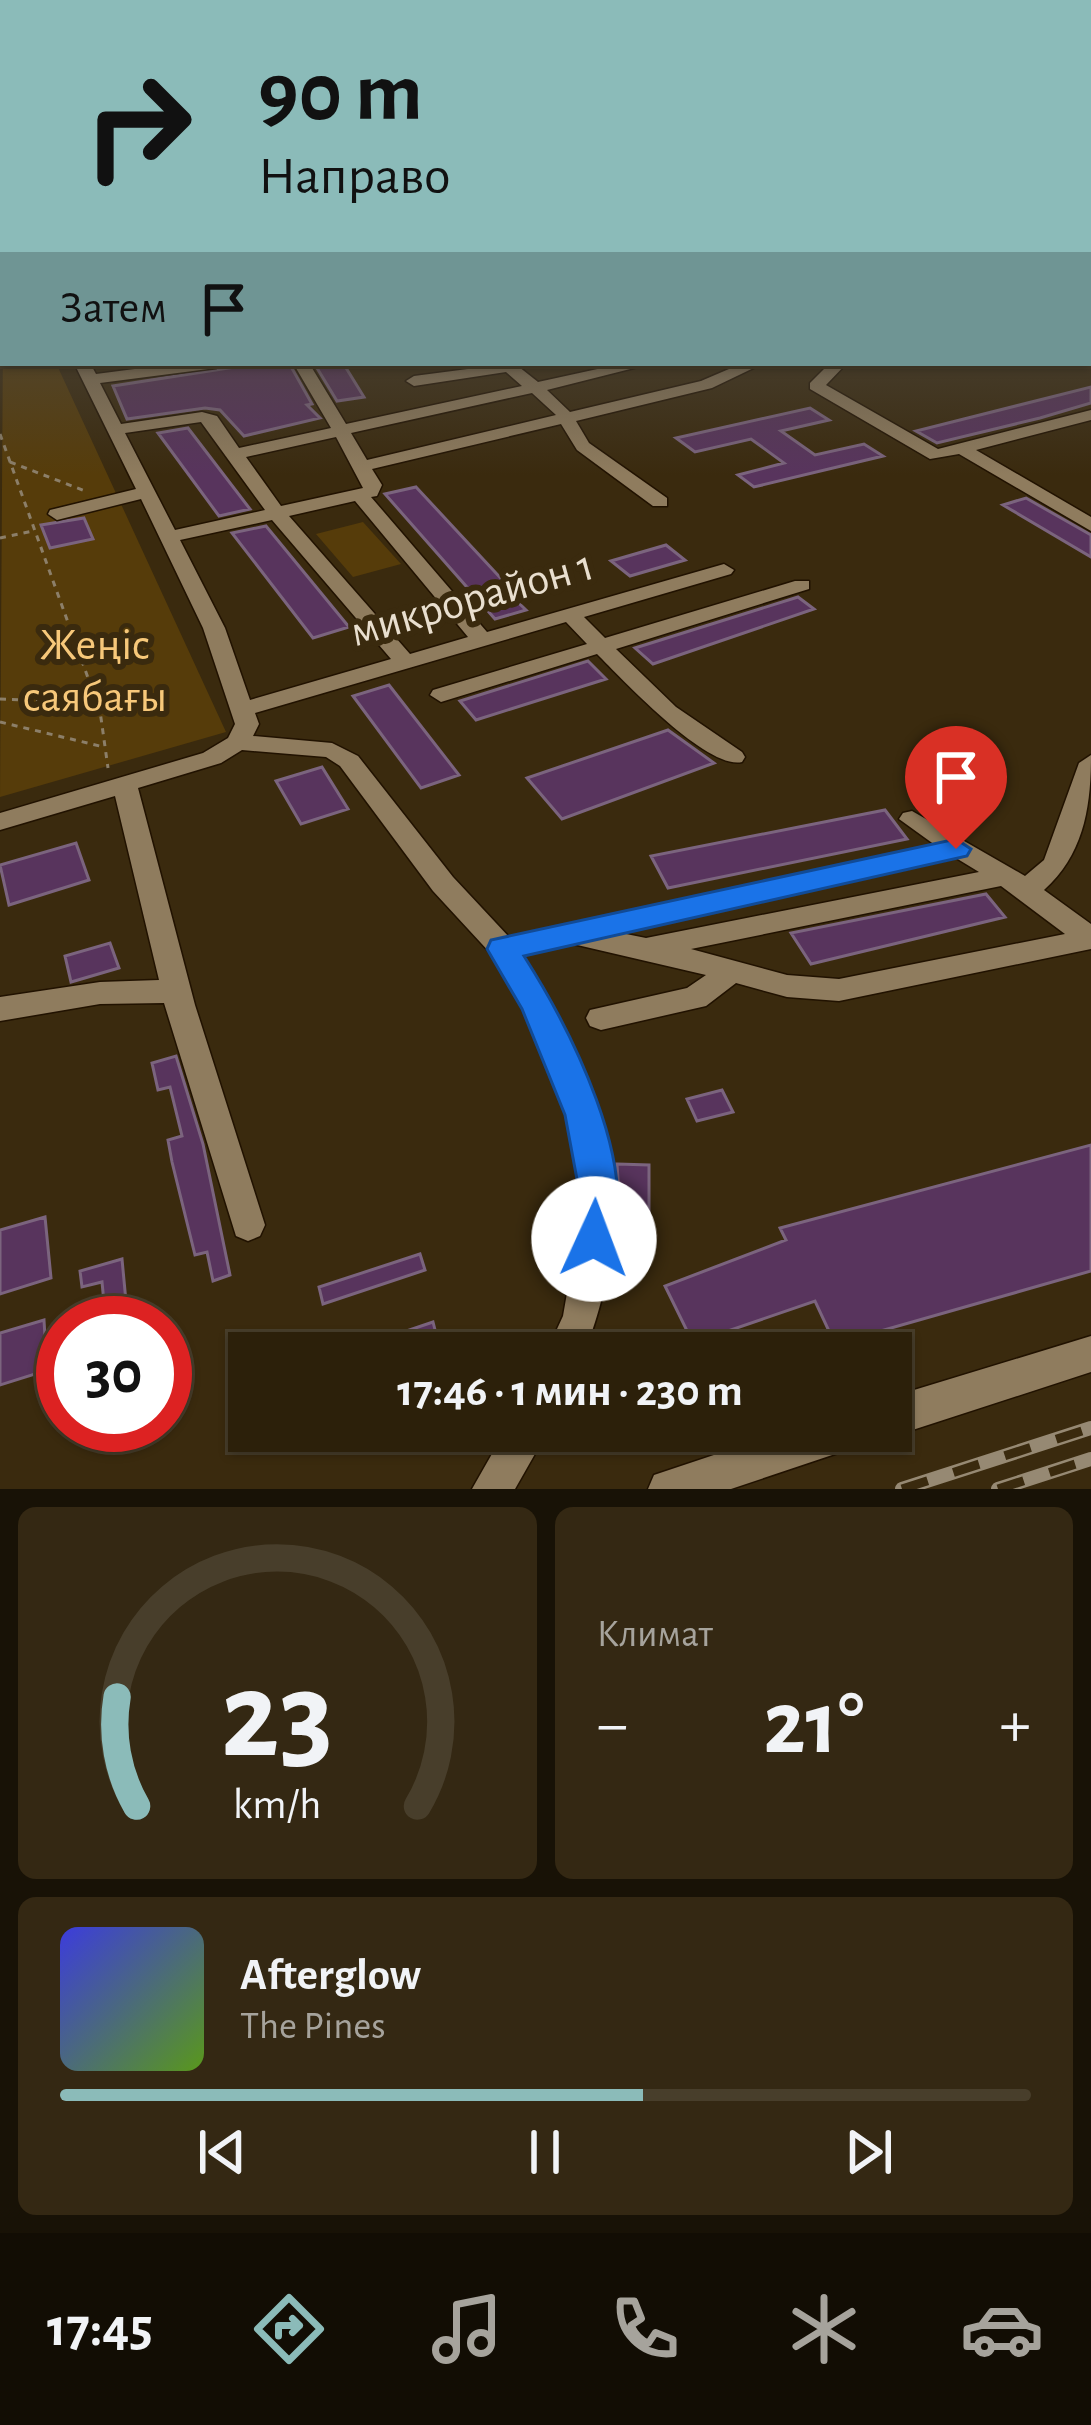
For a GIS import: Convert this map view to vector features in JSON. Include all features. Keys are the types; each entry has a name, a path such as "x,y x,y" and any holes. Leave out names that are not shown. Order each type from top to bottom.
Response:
{"street":[{"path":"0,822 117,780 212,758 238,742 247,724 214,628 85,371 167,366"},
{"path":"167,537 361,496 373,485 304,366"},
{"path":"414,380 500,366"},
{"path":"507,366 526,386 552,400 583,446 660,502"},
{"path":"235,454 630,366"},
{"path":"646,366 706,385"},
{"path":"362,466 706,385 749,366"},
{"path":"835,366 815,382 821,391 927,453 965,451 1091,415"},
{"path":"112,430 202,417 277,514 405,662"},
{"path":"1060,424 1091,440"},
{"path":"965,451 1091,525"},
{"path":"57,514 143,493"},
{"path":"361,496 482,640"},
{"name":"микрорайон 1","path":"243,709 724,569"},
{"path":"442,695 802,586"},
{"path":"570,615 668,712 733,758"},
{"path":"238,742 317,747 349,761 442,884 503,949 538,1006 583,1115 600,1201 581,1316 574,1332"},
{"path":"646,948 1015,884 1056,864 1091,763"},
{"path":"117,780 248,1226"},
{"path":"912,819 1091,938"},
{"path":"503,949 956,849"},
{"path":"570,934 646,948 787,986 839,990 1091,938"},
{"path":"602,1018 695,998 731,971"},
{"path":"0,1009 100,993 176,991"},
{"path":"912,1411 1091,1354"},
{"path":"492,1489 515,1452"},
{"path":"668,1489 783,1452"}],"path":[{"path":"0,434 93,692 117,780"},
{"path":"0,466 11,463 60,485 116,498"},
{"path":"0,538 35,530"},
{"path":"0,699 51,700 93,692"},
{"path":"0,722 105,748"}],"green space":[{"name":"Жеңіс саябағы","path":"3,366 57,366 226,732 0,797"},
{"path":"363,522 401,564 353,577 316,534"}],"building":[{"path":"241,366 291,366 312,404 307,405 320,418 244,436 220,410 127,419 113,386"},
{"path":"316,366 345,366 364,397 337,401"},
{"path":"1091,387 1091,403 1040,418 937,443 916,431"},
{"path":"810,408 829,420 781,431 815,455 864,444 883,456 754,487 738,475 784,463 751,439 695,452 676,438"},
{"path":"188,428 250,509 219,516 158,433"},
{"path":"416,487 526,610 495,619 385,494"},
{"path":"1026,498 1091,535 1091,557 1003,505"},
{"path":"84,518 93,539 50,548 41,525"},
{"path":"266,526 349,627 313,638 232,533"},
{"path":"666,545 685,560 630,576 611,561"},
{"path":"798,597 814,609 653,664 635,648"},
{"path":"588,661 606,679 476,720 460,701"},
{"path":"389,685 459,775 421,788 353,696"},
{"path":"668,730 714,763 562,819 527,778"},
{"path":"322,767 348,809 301,824 276,781"},
{"path":"885,810 907,839 668,888 651,856"},
{"path":"76,843 89,880 9,905 0,865"},
{"path":"986,894 1005,917 811,964 791,933"},
{"path":"110,943 119,968 71,982 65,956"},
{"path":"176,1056 203,1144 230,1275 213,1281 207,1252 195,1255 172,1162 168,1140 182,1136 170,1087 158,1090 152,1063"},
{"path":"722,1090 733,1112 697,1121 687,1099"},
{"path":"1091,1145 1091,1271 877,1332 829,1332 815,1301 725,1332 688,1332 665,1286 786,1240 780,1228"},
{"path":"617,1164 649,1165 649,1223 621,1222"},
{"path":"45,1217 51,1278 0,1294 0,1230"},
{"path":"420,1254 425,1270 323,1304 319,1287"},
{"path":"122,1259 125,1296 103,1296 102,1282 82,1287 80,1271"},
{"path":"36,1322 36,1374 0,1385 0,1333"},
{"path":"433,1322 436,1332 403,1332"}],"railway":[{"path":"902,1489 1091,1428"},
{"path":"998,1489 1091,1459"}],"route":[{"path":"594,1239 600,1201 583,1115 538,1006 503,949 956,849"}]}
